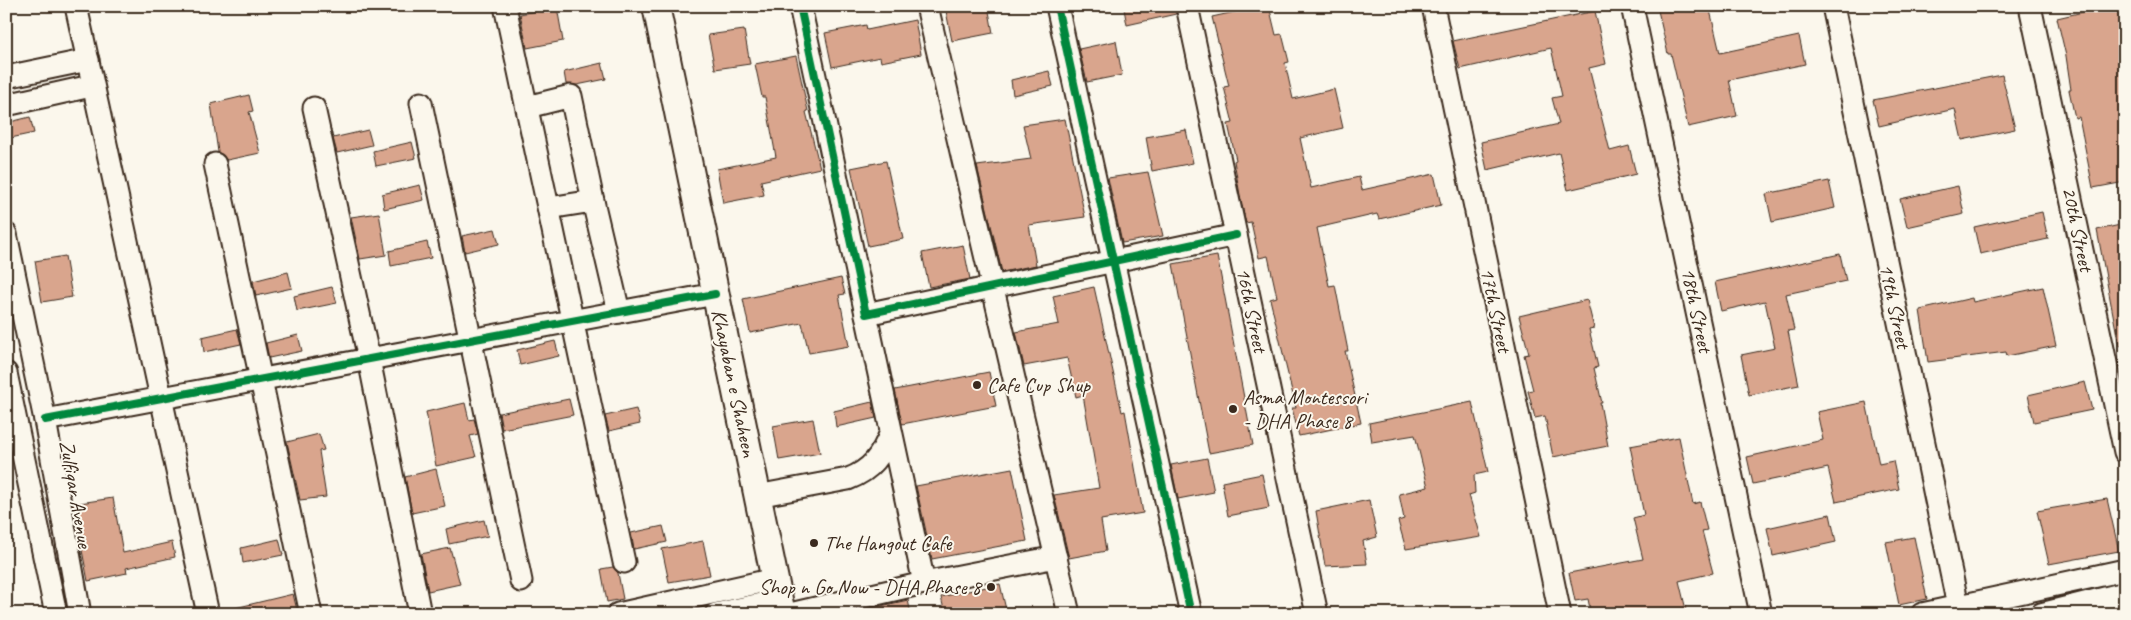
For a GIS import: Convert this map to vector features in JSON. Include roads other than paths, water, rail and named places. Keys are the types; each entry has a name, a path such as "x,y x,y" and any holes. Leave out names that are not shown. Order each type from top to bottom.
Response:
{"main road":[{"name":"Khayaban e Shaheen","path":"656,6 757,496 781,602"}],"street":[{"path":"76,6 88,60 91,86 208,614"},
{"path":"505,6 624,562"},
{"path":"800,6 924,583"},
{"path":"927,6 1069,614"},
{"path":"1057,6 1191,614"},
{"name":"16th Street","path":"1188,6 1317,614"},
{"name":"17th Street","path":"1432,6 1560,614"},
{"name":"18th Street","path":"1632,6 1761,614"},
{"name":"19th Street","path":"1833,6 1958,606"},
{"name":"20th Street","path":"2030,6 2125,452"},
{"path":"6,77 88,60"},
{"path":"6,105 91,86"},
{"path":"527,107 571,96 619,312"},
{"path":"421,103 521,581"},
{"path":"314,108 369,359 420,614"},
{"path":"215,164 311,614"},
{"path":"549,208 593,201"},
{"name":"Zulfiqar Avenue","path":"6,234 45,420 80,614"},
{"path":"866,314 1236,236"},
{"path":"45,420 715,294"},
{"name":"Zulfiqar Avenue","path":"6,373 56,614"},
{"path":"757,496 848,479 859,475 871,467 882,453 891,432"},
{"path":"716,614 781,602 924,583 1056,557"},
{"path":"1922,614 2125,570"},
{"path":"2040,614 2125,594"},
{"path":"618,614 781,602"}],"place":[{"name":"Cafe Cup Shup","path":"977,385"},
{"name":"Asma Montessori - DHA Phase 8","path":"1233,409"},
{"name":"The Hangout Cafe","path":"814,543"},
{"name":"Shop n Go Now - DHA Phase 8","path":"991,587"}]}
